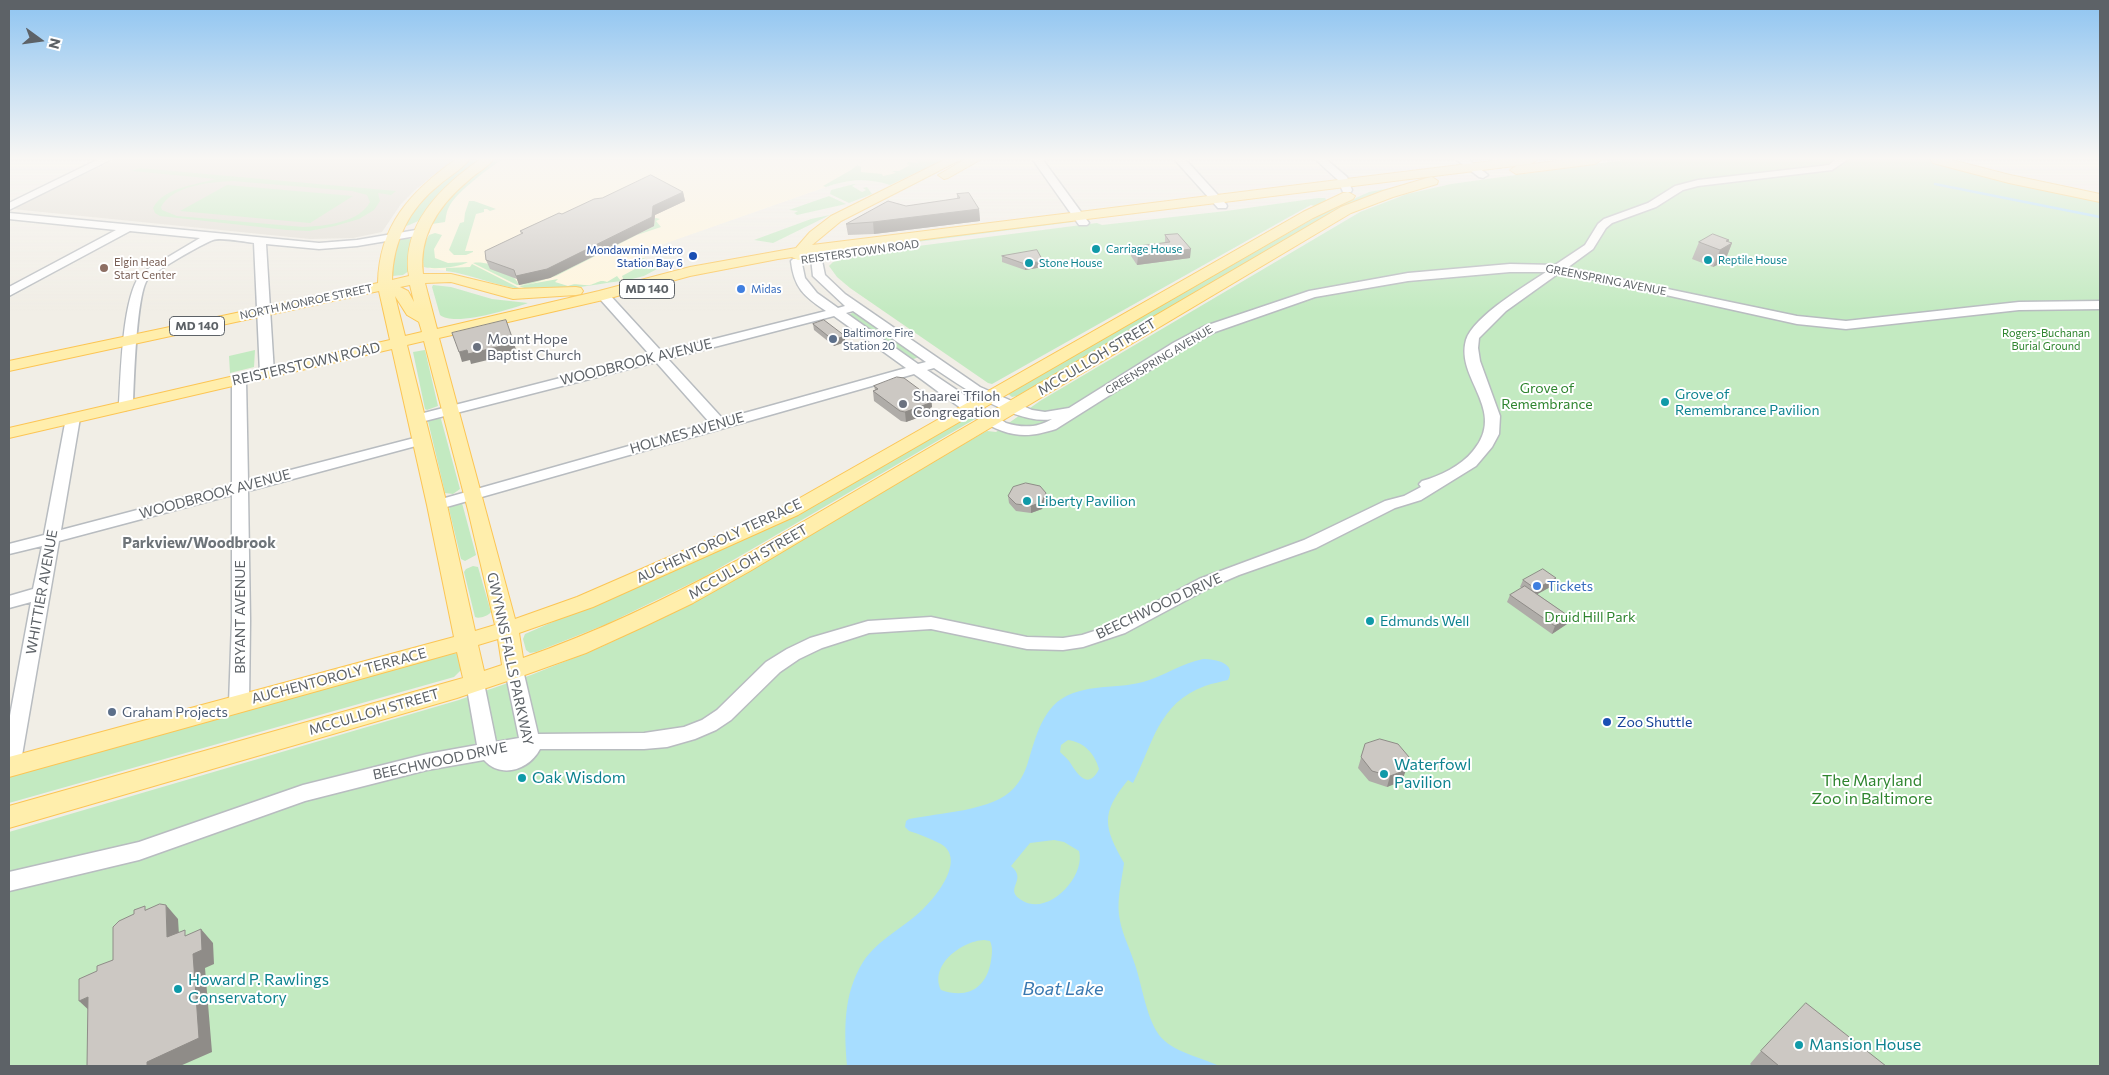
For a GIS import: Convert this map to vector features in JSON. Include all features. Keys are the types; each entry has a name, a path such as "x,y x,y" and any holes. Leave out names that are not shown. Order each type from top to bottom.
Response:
{"main road":[{"path":"407,210 401,218 392,236 384,270 385,285 437,505 475,683"},
{"name":"GWYNNS FALLS PARKWAY","path":"434,210 416,246 416,279 507,629 514,670"},
{"path":"799,256 819,230 852,210"},
{"path":"760,257 765,251 852,210"},
{"path":"819,253 830,237 849,223 874,210"},
{"name":"REISTERSTOWN ROAD","path":"9,433 399,342 429,328 603,295 641,290 799,256 1156,210"},
{"name":"AUCHENTOROLY TERRACE","path":"9,767 467,641 567,609 776,518 991,398 1318,210"},
{"name":"MCCULLOH STREET","path":"9,817 475,683 608,634 685,598 1013,408 1346,210"},
{"name":"REISTERSTOWN ROAD","path":"603,295 634,285 713,266 760,257 799,256"},
{"name":"NORTH MONROE STREET","path":"9,366 416,279 451,278 513,294 592,290 600,291 603,295"},
{"path":"385,285 403,294 412,312 429,328"}],"street":[{"path":"1073,210 1080,220"},
{"name":"BEECHWOOD DRIVE","path":"531,742 558,740 644,741 667,739 688,734 709,725 724,715 762,677 793,654 816,643 868,627 931,623 1027,643 1063,644 1083,641 1118,629 1205,583 1310,544 1391,504 1408,501 1471,463 1487,444 1492,434 1493,416 1476,372 1471,348 1473,338 1484,323 1502,308 1589,247 1597,237 1602,226 1608,221 1638,210"},
{"path":"9,216 325,246 422,232"},
{"path":"9,292 127,228"},
{"path":"126,406 131,340 138,288 143,278 211,236"},
{"path":"260,241 267,373"},
{"name":"GREENSPRING AVENUE","path":"819,253 818,271 823,280 855,307 991,398 1029,414 1045,416 1078,409"},
{"path":"799,256 797,272 802,284 813,296 834,311"},
{"name":"GREENSPRING AVENUE","path":"834,311 992,420 1009,429 1034,431 1050,426 1196,336 1225,323 1294,299 1335,289 1408,278 1510,268 1558,269 1797,320 1832,324 1875,323 2019,306 2100,305"},
{"path":"603,295 719,424"},
{"name":"WOODBROOK AVENUE","path":"417,419 855,307"},
{"name":"HOLMES AVENUE","path":"437,505 937,363"},
{"name":"BRYANT AVENUE","path":"239,380 241,621 239,704"},
{"name":"WHITTIER AVENUE","path":"9,767 73,418"},
{"name":"WOODBROOK AVENUE","path":"9,549 422,440"},
{"path":"9,602 42,593"},
{"name":"GWYNNS FALLS PARKWAY","path":"488,750 492,758 508,762 516,761 529,753 531,742 514,670"},
{"path":"475,683 488,750"},
{"name":"BEECHWOOD DRIVE","path":"9,882 139,852 286,799 359,778 488,750"}],"shaded area":[{"path":"24,210 397,210 382,232 353,238 310,239"},
{"path":"441,210 760,210 658,246 649,251 644,258 649,265 659,268 644,276 592,285 525,289 508,287 459,272 431,269 424,266 423,259 432,222"}],"green space":[{"path":"154,210 162,210 177,216 303,227 340,222 358,215 364,210 374,210 359,219 309,231 160,216"},
{"path":"182,210 330,210 310,223 180,211"},
{"path":"413,210 431,210 421,220 404,227"},
{"path":"440,210 448,210 445,222 432,224"},
{"path":"466,210 484,210 484,212 476,214 465,251 473,252 466,255 454,255 449,250 460,223 464,222"},
{"path":"791,210 819,210 797,215 794,213 798,211"},
{"path":"1302,210 992,384 850,288 837,277 829,266 848,255 1097,223 1102,225 1226,211"},
{"path":"1341,210 1017,396 1012,397 1008,394 1027,382 1325,212"},
{"name":"Druid Hill Park","path":"1365,210 2100,210 2100,1066 9,1066 9,832 459,700 531,675 601,647 683,608 981,434 987,431 996,432 1040,401"},
{"path":"830,215 773,243 754,240 811,219"},
{"path":"653,219 660,219 656,221 661,227 637,235 550,278 654,226 655,220"},
{"path":"1074,220 1073,222 838,252 838,250"},
{"path":"435,233 442,235 434,249 435,258 448,263 468,262 447,268 424,267 424,245 429,235"},
{"path":"403,238 412,239 409,271 403,275 392,276 389,264 397,240"},
{"path":"644,258 649,265 659,268 644,276 624,281 622,276 635,269 630,267 639,259"},
{"path":"473,263 485,263 499,268 512,276 519,285"},
{"path":"472,264 521,289 446,271 446,268 470,267"},
{"path":"617,276 621,281 554,290 528,289 519,286 558,279 555,282 568,286 574,284 590,285 600,281 607,282"},
{"path":"433,285 451,287 492,299 528,303 483,316 457,319 447,318 440,315"},
{"path":"856,313 919,357 911,360 848,316"},
{"path":"255,350 254,367 230,373 229,356"},
{"path":"425,350 438,406 427,410 425,409 413,352"},
{"path":"968,415 973,416 975,419 704,577 607,624 536,652 530,653 526,650 523,639 525,634 693,561"},
{"path":"437,418 441,419 460,489 453,494 445,493 428,421"},
{"path":"462,503 476,555 465,561 461,559 449,509 451,506"},
{"path":"473,566 478,567 491,612 488,615 477,618 475,617 464,572"},
{"path":"453,653 458,654 461,670 454,677 9,803 9,775"}],"water":[{"name":"Boat Lake","path":"1208,659 1224,663 1230,670 1228,680 1205,686 1189,693 1167,714 1152,740 1133,783 1128,780 1113,802 1108,821 1112,840 1124,863 1119,902 1120,921 1154,1027 1159,1035 1171,1046 1219,1066 847,1066 846,1013 848,999 856,974 863,962 876,947 916,916 929,903 947,877 950,868 951,859 948,851 941,844 909,831 905,827 906,821 965,810 993,802 1005,796 1019,782 1027,766 1044,718 1062,698 1084,690 1143,682 1195,661","holes":["1068,740 1084,746 1095,758 1099,769 1092,778 1088,780 1081,777 1060,752 1061,745","1054,840 1064,842 1079,851 1080,861 1071,882 1063,891 1044,903 1033,904 1023,901 1014,893 1017,876 1016,871 1011,866 1030,843","975,941 990,941 991,944 991,961 985,979 980,985 967,992 959,993 941,990 938,981 944,963 958,950"]}],"building":[{"path":"570,210 653,210 652,217 547,269 516,276 514,270 486,260 485,251 523,233 520,231 559,213 562,214"},
{"path":"871,210 969,210 873,222 846,224"},
{"path":"1178,234 1191,249 1138,256 1131,247 1170,242 1165,235"},
{"path":"1713,234 1732,243 1720,250 1699,242"},
{"path":"1037,250 1043,261 1025,264 1002,256"},
{"path":"506,320 514,343 468,354 467,350 459,352 452,333"},
{"path":"824,320 845,336 833,340 813,324"},
{"path":"897,377 904,378 931,398 926,399 930,403 905,412 900,411 873,391 878,389 874,386"},
{"name":"Liberty Pavilion","path":"1026,483 1040,486 1046,493 1042,502 1031,506 1016,504 1008,496 1013,487"},
{"path":"1543,569 1556,578 1536,589 1523,580"},
{"path":"1525,586 1570,617 1555,626 1510,595"},
{"path":"1380,739 1398,744 1409,757 1406,770 1390,776 1372,771 1361,757 1365,744"},
{"name":"Howard P. Rawlings Conservatory","path":"160,904 166,905 167,937 185,930 185,936 201,929 202,950 193,954 199,1038 147,1062 147,1066 87,1066 88,997 79,1001 79,979 97,971 97,966 113,960 113,927 119,921 134,914 134,910 145,906 145,910"},
{"path":"1806,1003 1886,1066 1779,1066 1761,1051"}],"waterway":[{"path":"2066,210 2100,217"}],"place":[{"name":"Carriage House","path":"1096,249"},
{"name":"Mondawmin Metro Station Bay 6","path":"693,256"},
{"name":"Reptile House","path":"1708,260"},
{"name":"Stone House","path":"1029,263"},
{"name":"Elgin Head Start Center","path":"104,268"},
{"name":"Midas","path":"741,289"},
{"name":"Baltimore Fire Station 20","path":"833,339"},
{"name":"Mount Hope Baptist Church","path":"477,347"},
{"name":"Grove of Remembrance Pavilion","path":"1665,402"},
{"name":"Shaarei Tfiloh Congregation","path":"903,404"},
{"name":"Liberty Pavilion","path":"1027,501"},
{"name":"Tickets","path":"1537,586"},
{"name":"Edmunds Well","path":"1370,621"},
{"name":"Graham Projects","path":"112,712"},
{"name":"Zoo Shuttle","path":"1607,722"},
{"name":"Waterfowl Pavilion","path":"1384,774"},
{"name":"Oak Wisdom","path":"522,778"},
{"name":"Howard P. Rawlings Conservatory","path":"178,989"},
{"name":"Mansion House","path":"1799,1045"}],"district":[{"name":"Parkview/Woodbrook","path":"199,543"}],"park label":[{"name":"Rogers-Buchanan Burial Ground","path":"2046,339"},
{"name":"Grove of Remembrance","path":"1547,396"},
{"name":"The Maryland Zoo in Baltimore","path":"1872,790"}]}
